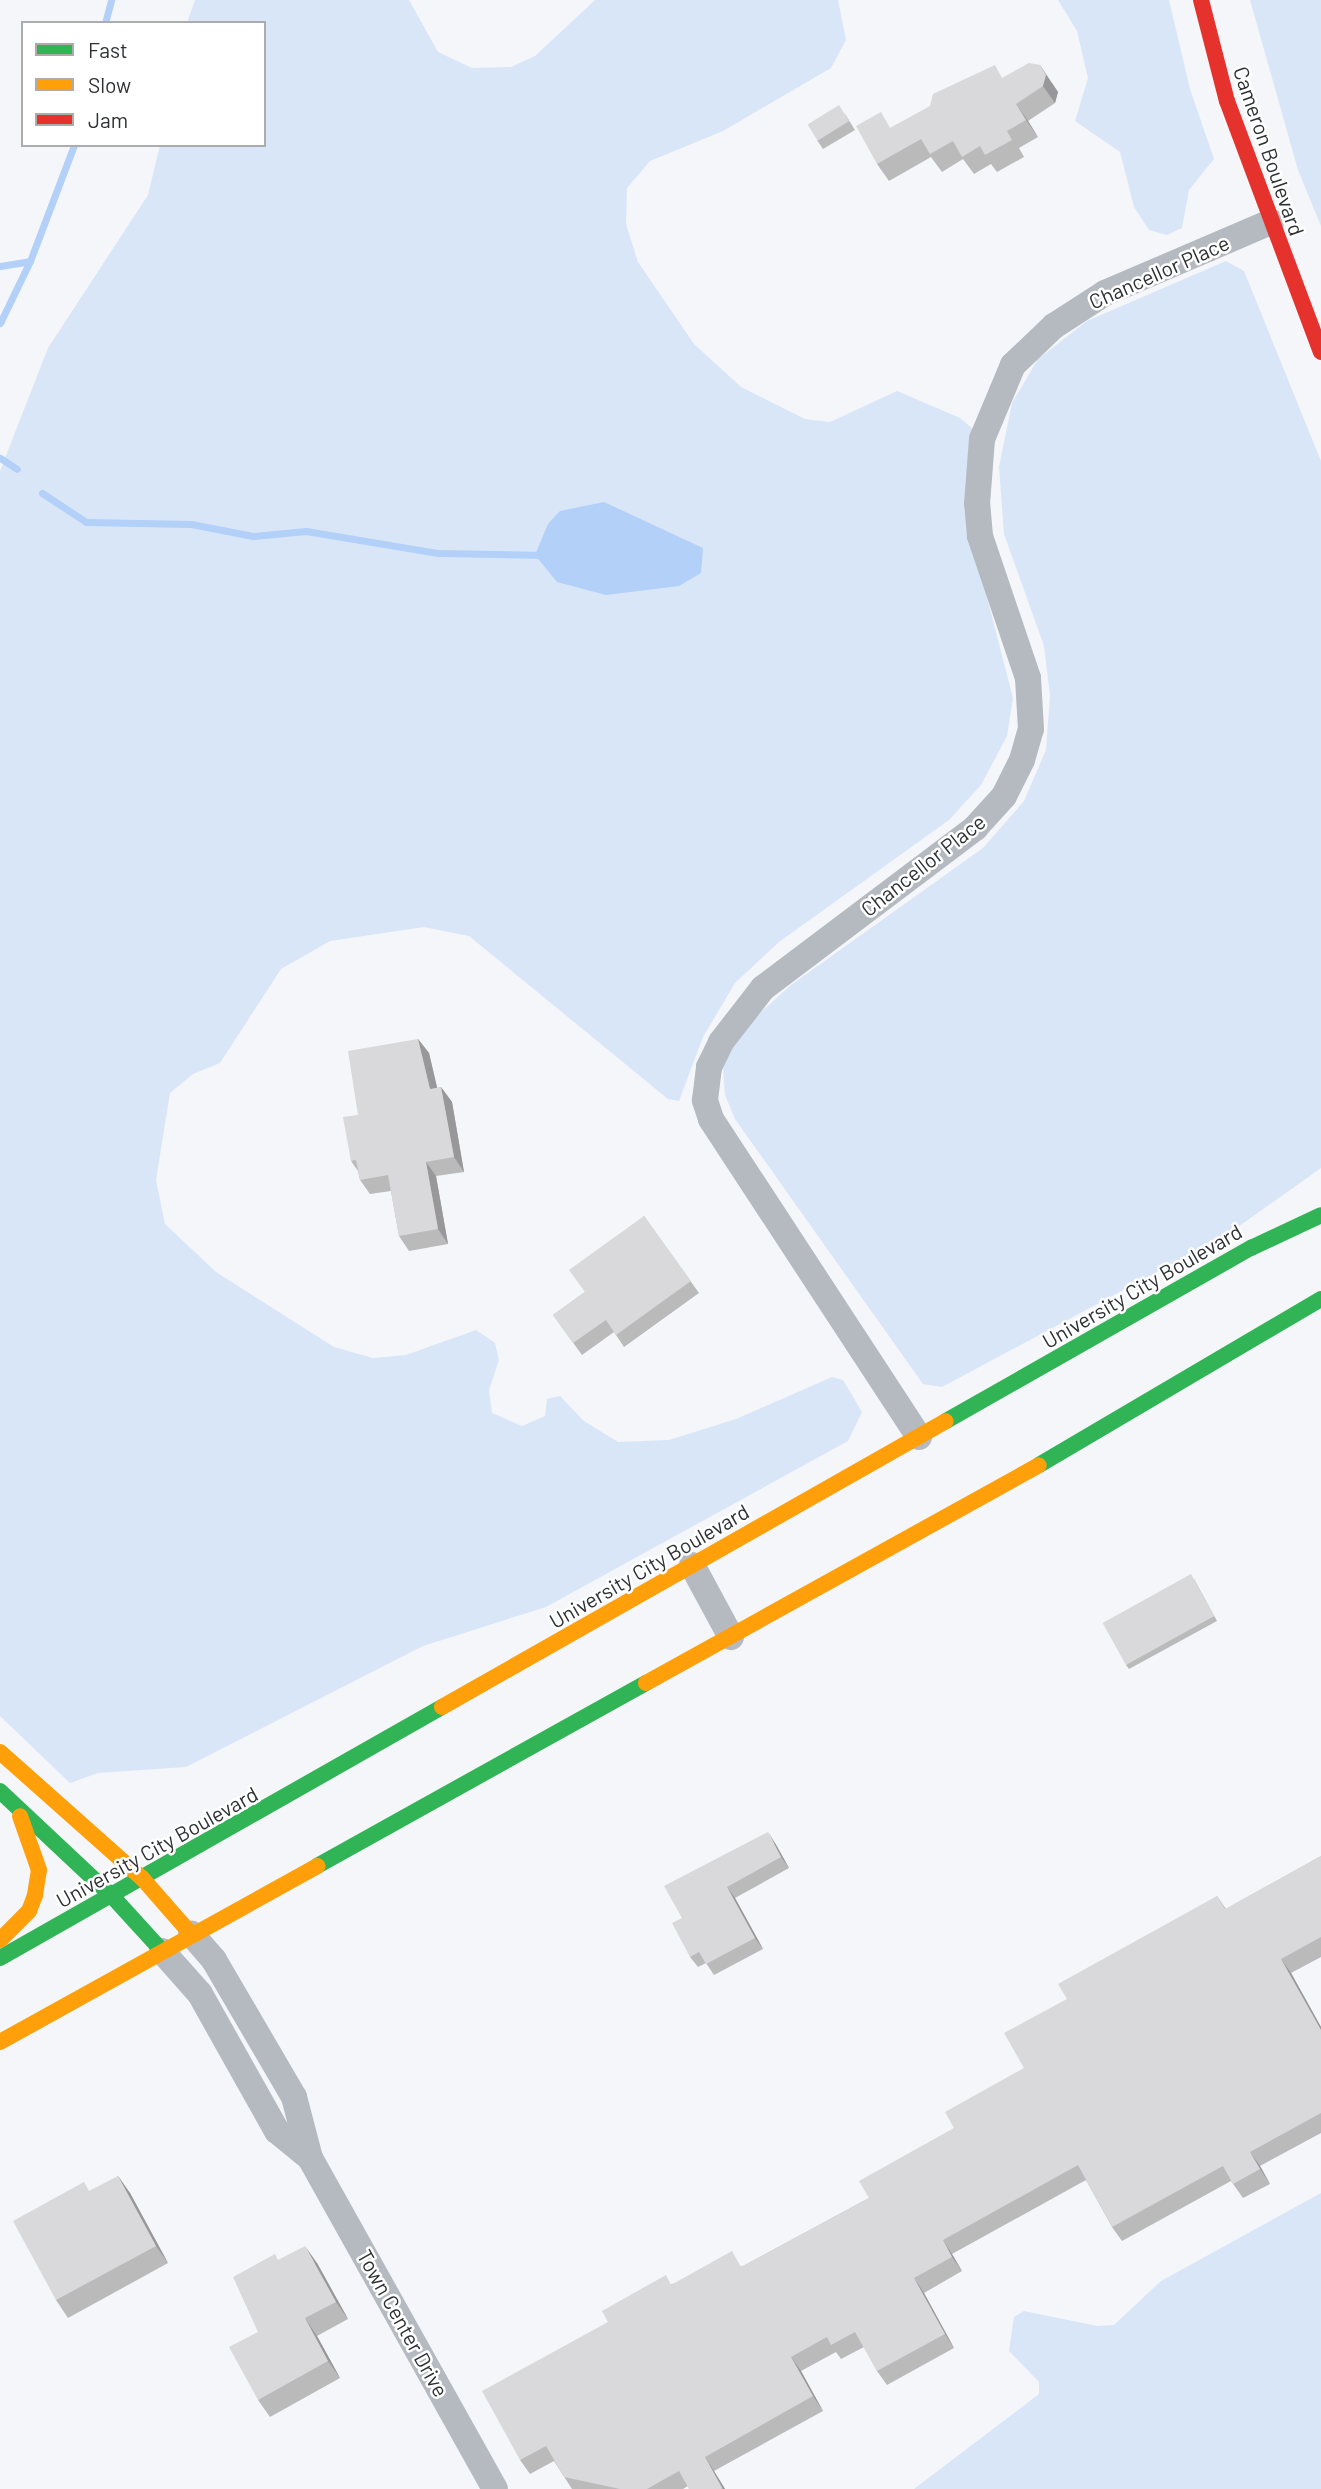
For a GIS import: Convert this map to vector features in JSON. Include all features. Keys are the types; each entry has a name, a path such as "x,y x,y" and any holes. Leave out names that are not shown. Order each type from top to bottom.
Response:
{"main road":[{"name":"Cameron Boulevard","path":"1200,0 1220,79 1321,352"},
{"name":"University City Boulevard","path":"0,1958 1251,1248 1321,1215"},
{"path":"0,2042 1045,1462 1321,1299"},
{"path":"0,1752 142,1878 191,1934"},
{"path":"0,1791 112,1896 162,1951"},
{"path":"0,1940 29,1911 39,1870 17,1807"}],"street":[{"name":"Chancellor Place","path":"919,1437 710,1119 705,1100 709,1066 721,1042 764,988 975,828 1004,796 1022,760 1031,729 1028,678 980,536 977,504 982,439 1013,365 1054,326 1105,293 1271,222"},
{"path":"692,1565 731,1637"},
{"name":"Town Center Drive","path":"191,1934 214,1960 294,2097 310,2158 495,2489"},
{"name":"Town Center Drive","path":"162,1951 200,1994 277,2131 310,2158"}],"shaded area":[{"path":"195,0 409,0 438,52 472,68 511,67 535,56 595,0 838,0 846,40 831,68 723,131 650,161 627,188 626,224 638,262 694,344 741,387 805,419 830,422 897,391 960,418 973,429 975,551 1013,698 1007,736 981,785 949,820 779,942 735,983 703,1037 679,1101 668,1099 469,936 424,927 330,941 281,969 220,1063 193,1074 170,1093 156,1180 165,1224 216,1272 334,1347 373,1358 406,1355 476,1330 495,1343 499,1360 489,1390 492,1413 522,1426 545,1416 547,1399 560,1396 584,1421 618,1442 669,1440 736,1419 832,1377 843,1380 862,1412 848,1441 546,1607 423,1646 186,1767 98,1773 70,1783 0,1716 0,471 48,348 148,195 160,147 266,147 266,21 188,21"},
{"path":"1058,0 1169,0 1190,89 1214,159 1189,190 1182,228 1167,235 1149,230 1134,207 1120,152 1075,121 1088,78 1077,31"},
{"path":"1250,0 1321,0 1321,226 1298,170"},
{"path":"1226,261 1244,271 1321,461 1321,1168 1228,1234 942,1387 923,1384 735,1119 725,1095 723,1066 739,1032 791,985 983,848 1024,801 1046,750 1050,695 1044,646 1004,534 999,467 1012,403 1038,359 1087,321"},
{"path":"1321,2193 1321,2489 914,2489 1039,2394 1039,2382 1009,2351 1014,2317 1024,2311 1097,2326 1114,2325 1161,2281"}],"water":[{"path":"604,502 703,548 701,573 679,586 606,595 557,582 535,555 548,524 560,511"}],"building":[{"path":"1029,63 1040,65 1046,75 1043,86 1016,104 1026,120 1007,131 1012,140 985,155 980,146 962,157 953,141 930,154 921,139 877,164 856,126 881,112 890,128 930,106 933,94 995,65 1002,78"},
{"path":"839,105 849,121 818,141 808,125"},
{"path":"418,1039 430,1089 441,1087 454,1157 426,1162 438,1229 399,1236 388,1175 360,1180 356,1160 351,1161 343,1117 358,1115 348,1051"},
{"path":"644,1216 691,1281 616,1335 606,1320 573,1343 553,1315 585,1292 569,1270"},
{"path":"1191,1574 1214,1616 1126,1665 1103,1623"},
{"path":"768,1832 781,1857 727,1887 755,1938 706,1964 699,1952 690,1957 672,1923 682,1918 664,1886"},
{"path":"1321,1856 1321,1937 1281,1959 1321,2030 1321,2113 1250,2152 1260,2169 1233,2184 1223,2166 1112,2227 1078,2165 943,2240 952,2257 914,2278 945,2334 877,2371 855,2332 831,2345 827,2337 791,2357 813,2396 705,2457 721,2489 689,2489 679,2471 647,2489 620,2489 564,2477 546,2446 520,2460 482,2391 608,2322 602,2311 666,2275 671,2285 732,2251 741,2267 869,2198 859,2181 954,2128 945,2112 1024,2068 1004,2033 1067,1999 1058,1984 1217,1896 1225,1909"},
{"path":"118,2176 156,2246 56,2300 13,2221 84,2182 89,2191"},
{"path":"305,2246 336,2302 305,2318 328,2361 258,2400 229,2347 258,2332 233,2277 275,2254 278,2260"}],"waterway":[{"path":"106,21 111,0"},
{"path":"0,323 30,261 73,147"},
{"path":"0,266 30,261"},
{"path":"0,458 17,469"},
{"path":"42,493 86,522 191,524 253,536 306,531 438,553 544,555"}],"traffic: fast":[{"path":"946,1421 1251,1248 1321,1215"},
{"path":"1039,1465 1321,1299"},
{"path":"317,1866 646,1683"},
{"path":"0,1958 442,1707"},
{"path":"0,1791 112,1896 162,1951"}],"traffic: slow":[{"path":"442,1707 946,1421"},
{"path":"646,1683 1039,1465"},
{"path":"0,1752 142,1878 191,1934"},
{"path":"0,1940 29,1911 35,1895 39,1870 20,1816"},
{"path":"0,2042 317,1866"}],"traffic: jam":[{"path":"1201,0 1227,101 1321,352"}]}
